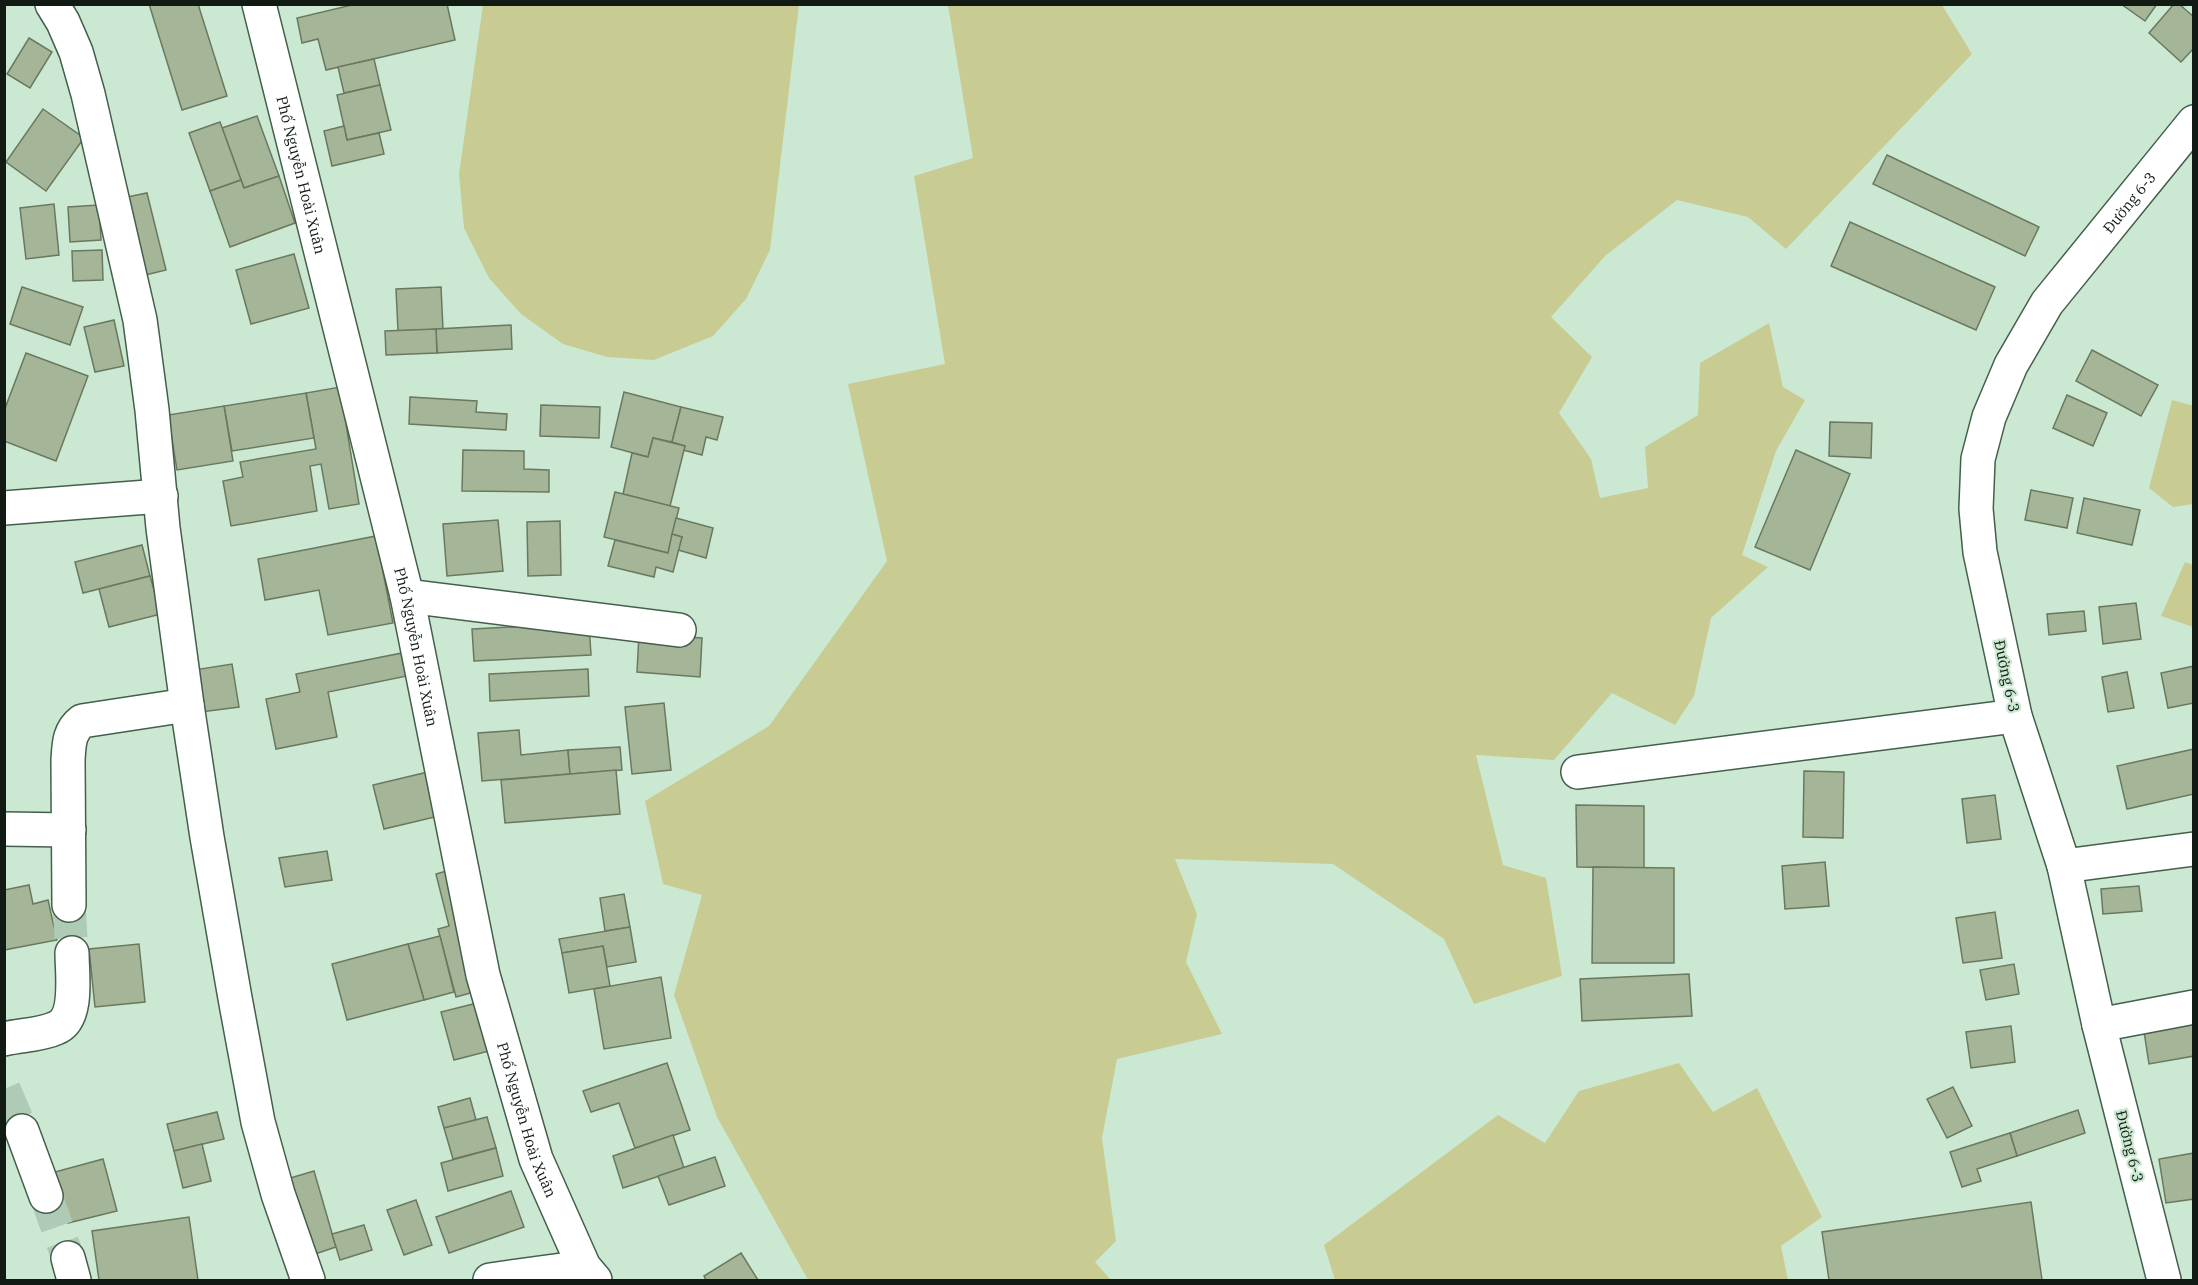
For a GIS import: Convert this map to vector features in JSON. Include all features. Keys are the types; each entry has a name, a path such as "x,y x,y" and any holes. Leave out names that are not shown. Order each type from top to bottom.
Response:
{"street":[{"path":"52,4 76,52 104,158 140,320 152,410 163,528 207,837 258,1122 278,1194 308,1281"},
{"name":"Phố Nguyễn Hoài Xuân","path":"259,4 407,596 483,975 536,1159 590,1274"},
{"name":"Đường 6-3","path":"2164,1281 2099,1025 2064,866 2015,716 1980,552 1976,509 1978,459 1989,417 2011,365 2047,303 2193,122"},
{"path":"4,508 161,496"},
{"path":"407,596 679,630"},
{"path":"69,905 68,760 70,738 74,726 82,721 187,705"},
{"path":"1578,772 2015,716"},
{"path":"4,829 69,830"},
{"path":"2064,866 2193,849"},
{"path":"4,1039 56,1028 66,1021 70,1012 72,953"},
{"path":"2099,1025 2193,1007"},
{"path":"22,1131 46,1196"},
{"path":"490,1281 590,1274"}],"green space":[{"path":"483,5 799,5 770,250 746,299 713,336 654,360 607,357 563,344 521,314 489,278 464,228 459,174"},
{"path":"948,5 1942,5 1972,54 1786,249 1748,217 1677,200 1605,256 1551,317 1592,357 1559,413 1591,459 1600,498 1648,488 1645,447 1698,415 1700,363 1769,323 1783,387 1805,400 1776,451 1742,555 1768,567 1711,618 1694,696 1675,725 1612,693 1554,760 1476,755 1503,865 1546,878 1562,976 1474,1004 1444,939 1333,864 1175,859 1197,914 1186,962 1222,1034 1117,1059 1102,1138 1116,1241 1095,1262 1111,1280 808,1280 717,1117 674,995 702,895 663,884 645,801 769,726 887,561 848,384 945,364 914,176 973,158"},
{"path":"2172,400 2194,406 2193,504 2173,507 2149,488"},
{"path":"2185,562 2193,565 2193,627 2161,616"},
{"path":"1679,1063 1713,1112 1757,1088 1822,1217 1781,1246 1788,1280 1335,1280 1324,1245 1498,1115 1545,1143 1579,1091"}],"building":[{"path":"149,4 198,4 227,96 182,110"},
{"path":"356,4 447,4 455,40 326,70 318,39 302,43 297,18"},
{"path":"2121,4 2157,4 2145,21"},
{"path":"2174,4 2179,4 2194,17 2194,48 2181,62 2149,33"},
{"path":"29,38 52,52 30,88 7,74"},
{"path":"374,59 380,85 344,93 338,67"},
{"path":"380,85 391,130 347,140 337,95"},
{"path":"43,109 84,138 46,191 6,162"},
{"path":"257,116 279,176 244,188 222,128"},
{"path":"220,122 241,180 210,191 189,133"},
{"path":"344,126 347,140 379,133 384,154 332,166 324,131"},
{"path":"1887,155 2039,227 2025,256 1873,184"},
{"path":"279,176 295,223 230,247 210,191 241,180 244,188"},
{"path":"147,193 166,270 141,276 122,198"},
{"path":"54,204 59,255 26,259 20,208"},
{"path":"99,205 101,240 70,242 68,207"},
{"path":"1850,222 1995,287 1976,330 1831,266"},
{"path":"102,250 103,280 73,281 72,251"},
{"path":"294,254 309,308 251,324 236,270"},
{"path":"22,287 83,307 70,345 10,324"},
{"path":"441,287 443,329 398,331 396,289"},
{"path":"114,320 124,366 95,372 84,327"},
{"path":"511,325 512,349 437,353 436,329"},
{"path":"436,329 437,353 386,355 385,331"},
{"path":"2092,350 2158,385 2141,416 2076,381"},
{"path":"26,353 88,376 56,461 4,441 4,411"},
{"path":"340,387 359,504 329,509 321,464 310,466 317,511 231,526 223,481 243,477 240,462 316,449 306,393"},
{"path":"624,392 681,407 672,442 653,438 648,457 611,447"},
{"path":"306,393 314,438 232,451 224,406"},
{"path":"2067,395 2107,413 2093,446 2053,428"},
{"path":"410,397 477,401 476,412 507,414 506,430 409,424"},
{"path":"541,405 600,407 599,438 540,436"},
{"path":"224,406 233,461 177,470 168,415"},
{"path":"681,407 723,417 717,440 706,437 702,455 683,450 685,446 672,442"},
{"path":"1830,422 1872,423 1871,458 1829,456"},
{"path":"653,438 685,446 670,506 623,494 632,453 648,457"},
{"path":"463,450 524,451 524,469 549,470 549,492 462,491"},
{"path":"1796,450 1850,474 1810,570 1755,547"},
{"path":"2031,490 2073,498 2067,528 2025,520"},
{"path":"615,492 679,508 668,553 604,537"},
{"path":"2084,498 2140,510 2132,545 2077,533"},
{"path":"676,518 713,528 706,558 678,550 682,537 672,534"},
{"path":"498,520 503,571 447,576 443,524"},
{"path":"560,521 561,575 528,576 527,522"},
{"path":"672,534 682,537 673,572 656,567 654,577 608,566 615,540 668,553"},
{"path":"376,536 393,623 328,635 319,590 265,600 258,559"},
{"path":"142,545 150,576 83,593 75,562"},
{"path":"150,576 161,614 109,627 99,589"},
{"path":"2136,603 2141,639 2103,644 2099,607"},
{"path":"2084,611 2086,631 2049,635 2047,614"},
{"path":"589,623 591,655 474,661 472,629"},
{"path":"639,634 702,638 700,677 637,672"},
{"path":"402,653 407,676 328,692 337,737 276,749 266,699 300,692 296,674"},
{"path":"232,664 239,707 201,712 194,670"},
{"path":"2194,666 2194,703 2168,708 2161,673"},
{"path":"588,669 589,696 490,701 489,674"},
{"path":"2127,672 2134,708 2108,712 2102,677"},
{"path":"664,703 671,770 632,774 625,707"},
{"path":"519,730 521,755 568,750 570,774 482,781 478,733"},
{"path":"620,747 622,770 570,774 568,750"},
{"path":"2194,749 2194,794 2127,809 2117,766"},
{"path":"616,770 620,814 505,823 501,780"},
{"path":"1804,771 1844,772 1843,838 1803,837"},
{"path":"428,772 439,816 384,829 373,785"},
{"path":"1995,795 2001,839 1967,843 1962,799"},
{"path":"1576,805 1644,806 1644,868 1577,867"},
{"path":"327,851 332,880 285,887 279,858"},
{"path":"1825,862 1829,906 1785,909 1782,866"},
{"path":"1593,867 1674,868 1674,963 1592,963"},
{"path":"450,870 481,990 456,997 438,929 449,926 436,874"},
{"path":"29,885 33,904 48,900 57,940 4,950 4,890"},
{"path":"2139,886 2142,911 2103,914 2101,889"},
{"path":"624,894 630,927 605,931 600,898"},
{"path":"1995,912 2002,958 1963,963 1956,918"},
{"path":"630,927 636,962 607,967 603,946 562,953 559,939"},
{"path":"440,936 454,992 424,1000 408,944"},
{"path":"139,944 145,1002 95,1007 89,949"},
{"path":"408,944 424,1000 347,1020 332,964"},
{"path":"603,946 610,986 569,993 562,953"},
{"path":"2014,964 2019,994 1986,1000 1980,970"},
{"path":"1689,974 1692,1016 1582,1021 1580,979"},
{"path":"661,977 671,1038 604,1049 594,989"},
{"path":"477,1003 489,1051 454,1060 441,1012"},
{"path":"2194,1016 2194,1056 2149,1064 2143,1025"},
{"path":"2011,1026 2015,1062 1971,1068 1966,1032"},
{"path":"667,1063 690,1130 635,1148 619,1103 591,1112 583,1091"},
{"path":"1953,1087 1972,1126 1947,1138 1927,1099"},
{"path":"470,1098 476,1120 444,1128 438,1107"},
{"path":"2078,1110 2085,1133 2017,1156 2010,1133"},
{"path":"217,1112 224,1139 174,1151 167,1124"},
{"path":"487,1117 496,1148 453,1159 444,1128"},
{"path":"2010,1133 2017,1156 1977,1169 1981,1181 1962,1187 1950,1152"},
{"path":"673,1135 684,1168 623,1188 613,1156"},
{"path":"202,1144 211,1181 183,1188 174,1151"},
{"path":"496,1148 503,1176 448,1191 441,1163"},
{"path":"2194,1153 2194,1199 2166,1203 2159,1159"},
{"path":"715,1157 725,1186 669,1205 658,1176"},
{"path":"103,1159 117,1211 68,1223 55,1172"},
{"path":"314,1171 336,1247 309,1256 287,1179"},
{"path":"511,1191 524,1227 449,1253 436,1217"},
{"path":"416,1200 432,1245 404,1255 387,1210"},
{"path":"2031,1202 2042,1280 1829,1280 1822,1232"},
{"path":"189,1217 198,1280 99,1280 92,1231"},
{"path":"364,1225 372,1250 340,1260 332,1234"},
{"path":"741,1253 758,1280 706,1280 704,1276"}],"tunnel":[{"path":"69,905 72,953"},
{"path":"4,1089 22,1131"},
{"path":"46,1196 68,1258"}]}
